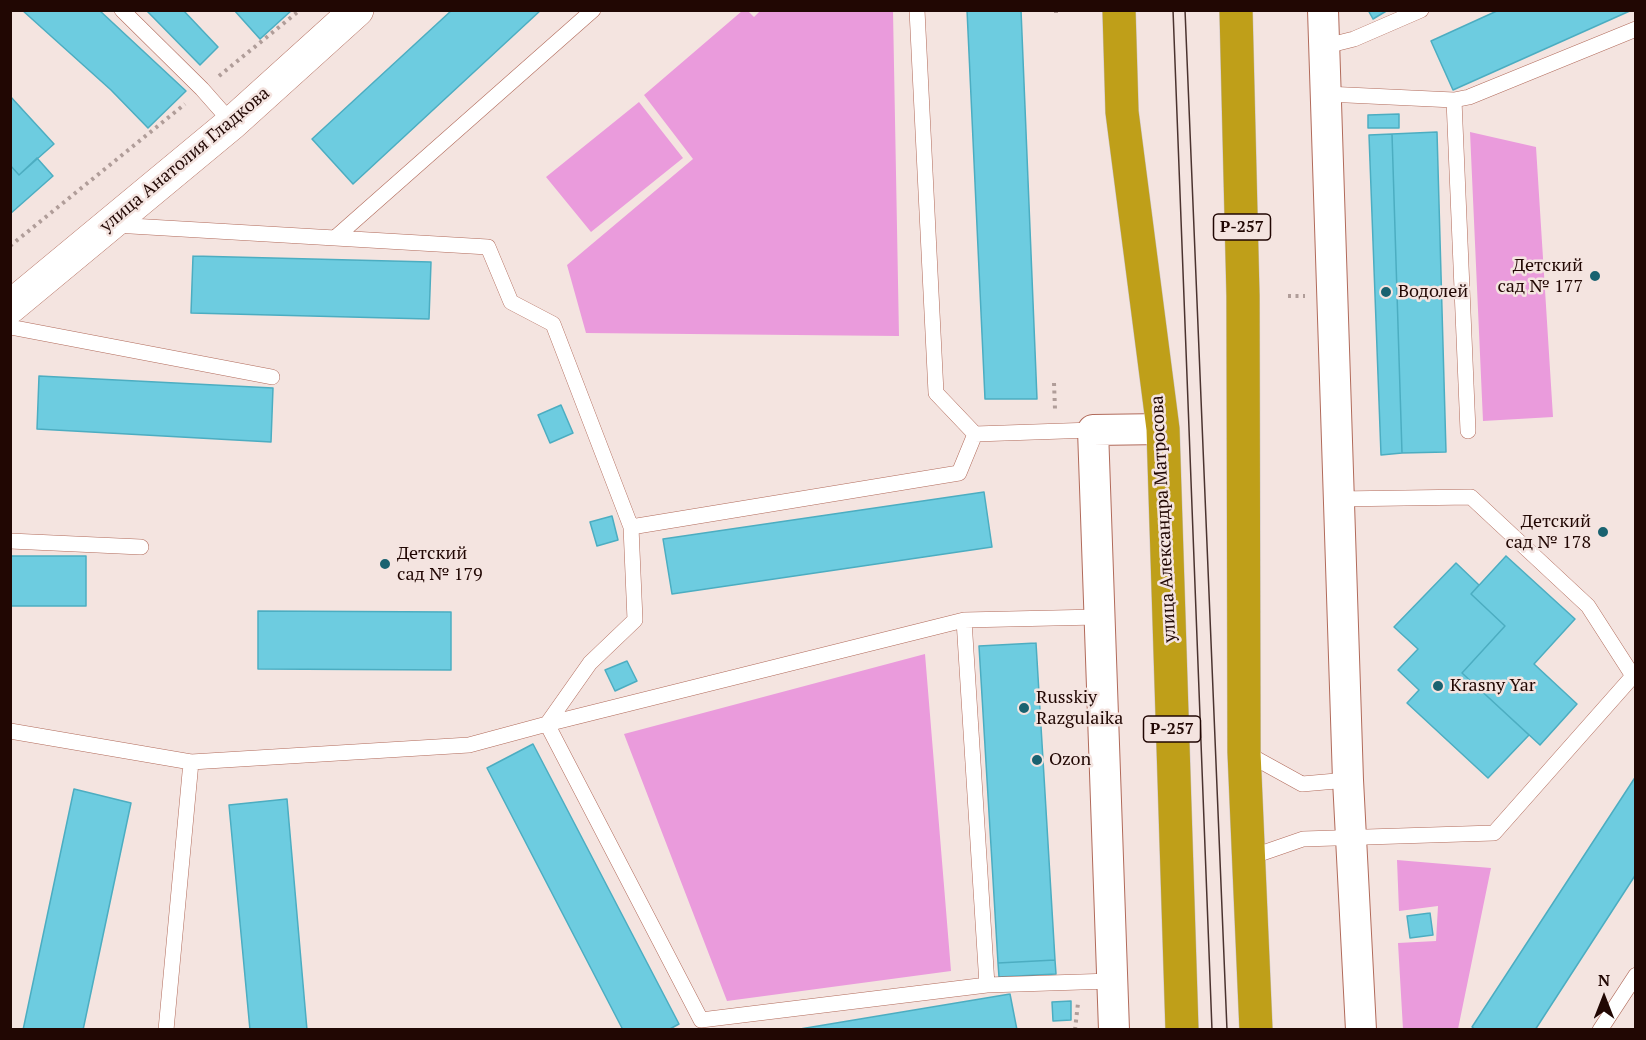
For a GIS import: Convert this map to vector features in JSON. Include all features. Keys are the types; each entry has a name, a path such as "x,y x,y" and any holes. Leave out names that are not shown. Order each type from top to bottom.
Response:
{"highway":[{"name":"улица Александра Матросова","path":"1119,10 1122,112 1163,429 1182,1029"},
{"name":"Р-257","path":"1236,10 1243,296 1244,752 1256,1029"}],"main road":[{"name":"улица Анатолия Гладкова","path":"10,307 232,123 357,10"}],"street":[{"path":"1323,10 1326,46 1348,780 1361,1029"},
{"path":"1114,1029 1093,430 1163,429"}],"lane":[{"path":"122,10 202,89 232,123"},
{"path":"336,237 593,10"},
{"path":"917,10 936,393 975,434 1093,430"},
{"path":"1326,46 1354,39 1420,10"},
{"path":"1326,94 1454,100 1469,97 1635,29"},
{"path":"1454,100 1468,431"},
{"path":"108,225 488,247 511,302 553,324 631,527 635,620 590,663 547,724"},
{"path":"10,327 272,377"},
{"path":"631,527 959,473 975,434"},
{"path":"1248,858 1303,839 1494,833 1633,676 1588,606 1471,497 1338,499"},
{"path":"10,541 141,547"},
{"path":"10,731 191,762 469,744 964,620 1098,617"},
{"path":"964,620 987,985"},
{"path":"547,724 701,1020 987,985 1112,981"},
{"path":"1244,752 1302,784 1348,780"},
{"path":"166,1029 191,762"},
{"path":"1600,1029 1635,975"}],"path":[{"path":"10,246 300,10"},
{"path":"1288,296 1310,296"}],"shaded area":[{"path":"761,10 893,11 899,336 586,333 567,265 693,159 644,95 742,11 748,11 754,17"},
{"path":"639,102 683,158 591,232 546,177"},
{"path":"1470,132 1536,147 1553,417 1483,421"},
{"path":"925,654 951,971 727,1001 624,734"},
{"path":"1397,860 1491,868 1458,1029 1403,1029 1398,943 1436,941 1438,906 1399,911"}],"building":[{"path":"22,10 99,10 186,91 148,128 111,90"},
{"path":"146,10 183,10 218,47 200,65"},
{"path":"234,10 292,10 260,39"},
{"path":"452,10 541,10 353,184 312,139"},
{"path":"967,10 1021,10 1037,399 985,399"},
{"path":"1368,10 1388,10 1373,19"},
{"path":"1499,10 1632,10 1453,90 1431,41"},
{"path":"10,96 54,144 19,175 10,165"},
{"path":"1399,114 1399,128 1368,128 1368,115"},
{"path":"1437,132 1446,452 1402,453 1392,134"},
{"path":"1392,134 1402,453 1381,455 1369,135"},
{"path":"37,158 53,176 10,214 10,165 19,175"},
{"path":"193,256 431,262 429,319 191,313"},
{"path":"39,376 273,388 271,442 37,429"},
{"path":"561,405 573,433 550,443 538,415"},
{"path":"984,492 992,547 672,594 663,539"},
{"path":"612,516 618,540 597,546 590,522"},
{"path":"10,556 86,556 86,606 10,606"},
{"path":"1506,556 1575,619 1534,664 1577,704 1540,745 1462,673 1505,626 1471,594"},
{"path":"1456,563 1479,585 1471,594 1505,626 1462,673 1529,735 1488,778 1407,703 1419,690 1398,670 1418,649 1394,627"},
{"path":"258,611 451,612 451,670 258,669"},
{"path":"1036,643 1055,960 998,963 979,646"},
{"path":"627,661 637,681 615,691 605,670"},
{"path":"533,744 679,1024 668,1030 623,1030 487,768"},
{"path":"1636,776 1636,874 1535,1030 1476,1030 1472,1027"},
{"path":"74,789 131,803 83,1030 23,1030"},
{"path":"287,799 307,1030 250,1030 229,805"},
{"path":"1430,913 1433,935 1410,938 1407,916"},
{"path":"1055,960 1056,974 999,977 998,963"},
{"path":"1010,994 1017,1030 794,1030"},
{"path":"1071,1001 1071,1020 1053,1021 1052,1002"}],"tram line":[{"path":"1173,10 1212,1030"},
{"path":"1185,10 1227,1030"}],"place":[{"name":"Детский сад № 177","path":"1595,276"},
{"name":"Водолей","path":"1386,292"},
{"name":"Детский сад № 178","path":"1603,532"},
{"name":"Детский сад № 179","path":"385,564"},
{"name":"Krasny Yar","path":"1438,686"},
{"name":"Russkiy Razgulaika","path":"1024,708"},
{"name":"Ozon","path":"1037,760"}]}
